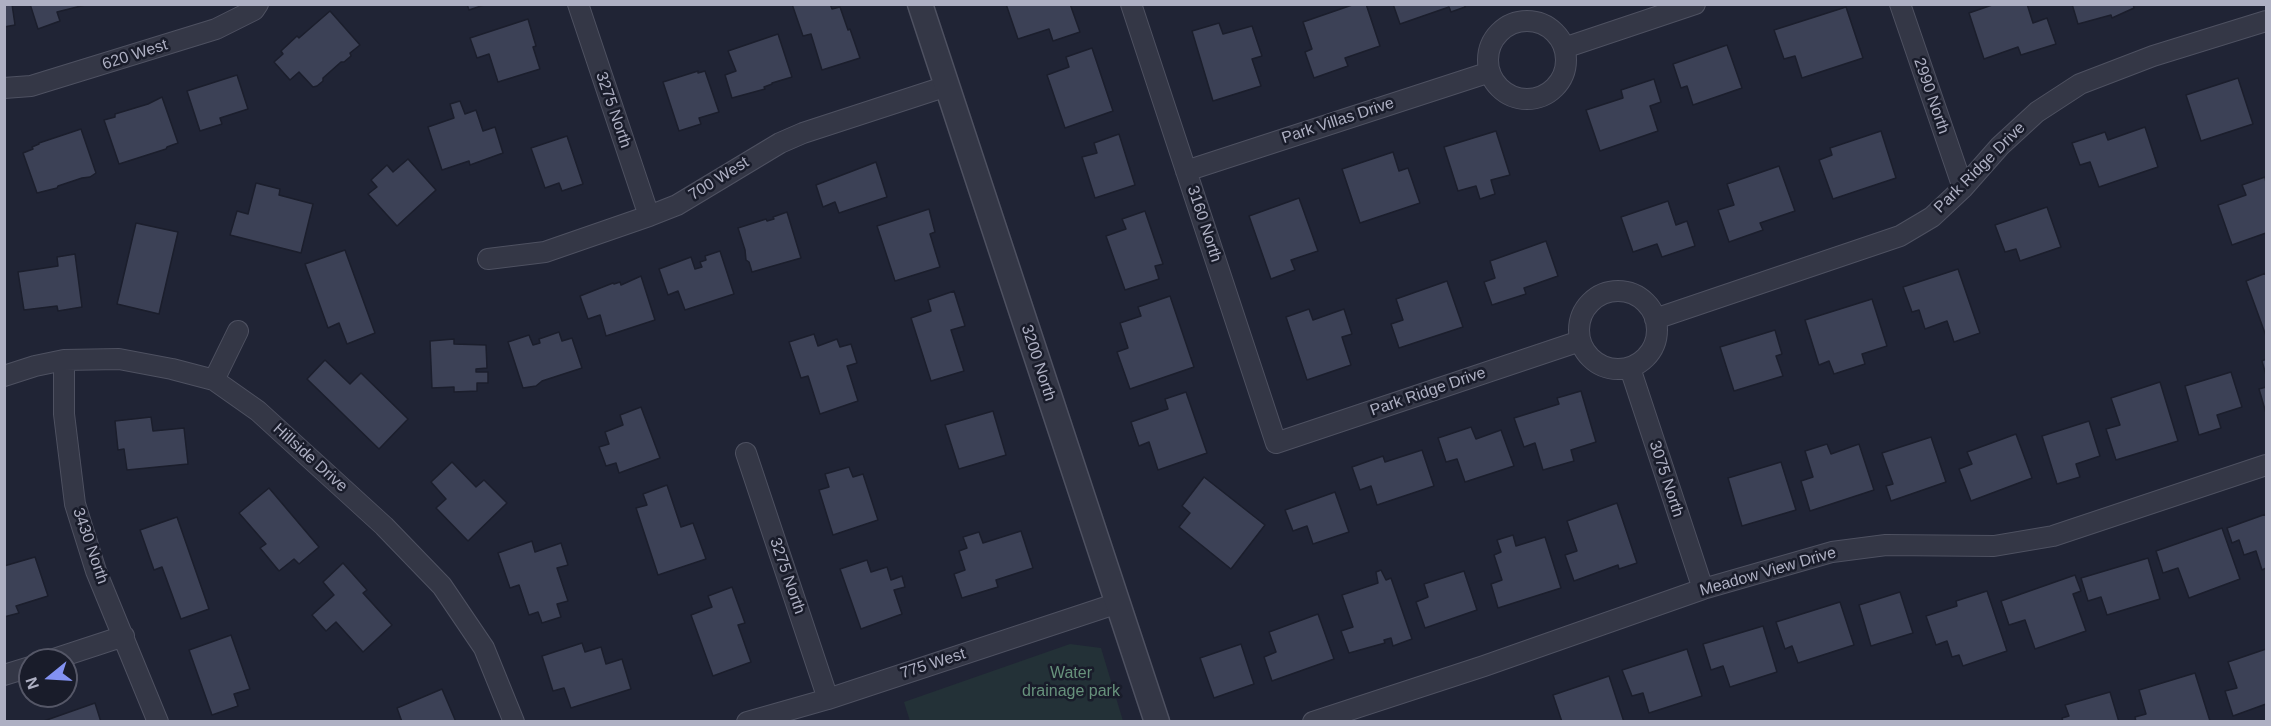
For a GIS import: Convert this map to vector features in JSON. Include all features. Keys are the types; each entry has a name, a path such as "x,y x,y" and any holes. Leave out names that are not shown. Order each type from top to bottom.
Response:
{"street":[{"name":"620 West","path":"4,88 31,86 216,29 254,10 258,4"},
{"name":"3275 North","path":"578,4 649,216"},
{"name":"3200 North","path":"920,4 1157,722"},
{"name":"3160 North","path":"1131,4 1276,443"},
{"path":"1564,48 1695,4"},
{"name":"2990 North","path":"1900,4 1963,188"},
{"name":"Park Ridge Drive","path":"1655,319 1900,236 1932,217 1963,188 2000,146 2037,112 2080,84 2152,56 2266,21"},
{"path":"1535,22 1545,25 1553,31 1564,48 1566,59 1561,80 1554,89 1534,99 1512,96 1495,82 1490,72 1489,52 1493,42 1506,27 1515,23 1535,22"},
{"name":"Park Villas Drive","path":"1186,171 1490,72"},
{"name":"700 West","path":"488,259 545,252 649,216 677,205 780,143 803,133 947,86"},
{"path":"1623,292 1633,295 1643,301 1655,319 1657,331 1652,348 1640,362 1630,368 1609,369 1599,365 1591,359 1580,342 1580,320 1592,301 1601,295 1623,292"},
{"path":"214,380 238,331"},
{"name":"Park Ridge Drive","path":"1276,443 1580,342"},
{"name":"Hillside Drive","path":"4,376 64,360 119,359 214,380 266,419 384,526 442,586 484,648 514,722"},
{"name":"3430 North","path":"64,360 64,414 75,504 96,571 158,722"},
{"name":"3075 North","path":"1630,368 1703,590"},
{"name":"3275 North","path":"746,453 828,699"},
{"name":"Meadow View Drive","path":"1313,722 1703,590 1832,552 1886,545 1994,546 2054,536 2266,465"},
{"name":"775 West","path":"747,722 828,699 1118,603"},
{"path":"78,651 124,636"}],"green space":[{"name":"Water drainage park","path":"1070,644 1101,648 1123,721 910,721 904,702"}],"building":[{"path":"4,4 12,4 15,25 4,27"},
{"path":"30,4 85,5 57,12 60,21 38,29"},
{"path":"467,4 487,4 469,10"},
{"path":"792,4 830,4 832,9 840,7 860,58 822,70 811,34 803,36"},
{"path":"1006,4 1070,4 1080,32 1053,41 1049,29 1018,39"},
{"path":"1355,4 1366,4 1380,46 1345,58 1348,66 1314,78 1305,52 1312,49 1303,22"},
{"path":"1393,4 1465,4 1465,7 1451,12 1449,7 1400,24"},
{"path":"1995,4 2027,4 2033,23 2047,18 2056,44 2021,55 2018,47 1984,59 1969,13"},
{"path":"2072,4 2133,4 2134,8 2112,18 2111,15 2078,24"},
{"path":"1846,7 1863,58 1802,78 1795,56 1784,59 1774,30"},
{"path":"330,11 360,45 317,86 313,87 299,72 290,80 274,62 283,54 281,51 297,36 299,38"},
{"path":"528,19 540,69 498,82 489,54 477,58 470,38"},
{"path":"1219,23 1223,34 1252,26 1262,56 1252,59 1261,86 1213,101 1192,31"},
{"path":"778,34 792,77 772,83 764,87 765,89 732,98 725,75 736,71 728,51"},
{"path":"1727,45 1742,88 1693,105 1687,86 1681,88 1673,64"},
{"path":"1092,48 1113,111 1065,128 1047,75 1069,67 1066,57"},
{"path":"698,71 698,73 705,71 719,112 699,118 701,124 679,131 663,82"},
{"path":"237,75 248,109 220,118 222,124 200,131 187,91"},
{"path":"2238,78 2253,124 2201,141 2186,95"},
{"path":"1654,79 1661,102 1650,106 1658,131 1600,151 1586,110 1623,98 1621,90"},
{"path":"162,97 178,143 119,164 104,120"},
{"path":"460,101 465,114 476,110 483,131 495,127 503,153 470,165 469,161 442,170 428,127 454,118 450,104"},
{"path":"2145,127 2158,167 2099,187 2090,162 2080,165 2072,143 2105,132 2108,140"},
{"path":"81,129 96,173 90,177 37,193 23,153 33,149 32,147 39,143"},
{"path":"1496,131 1510,175 1491,180 1495,194 1480,199 1476,186 1458,191 1444,147"},
{"path":"1881,131 1896,178 1833,199 1819,160 1832,155 1830,148"},
{"path":"1119,134 1135,185 1095,198 1082,157 1097,153 1094,143"},
{"path":"567,136 583,184 562,191 559,183 545,188 531,148"},
{"path":"1393,152 1399,171 1408,168 1420,203 1360,223 1342,169"},
{"path":"408,159 436,190 397,226 368,194 377,187 371,180 387,165 393,172"},
{"path":"876,162 887,197 839,213 835,202 823,207 816,185"},
{"path":"1779,166 1795,211 1760,223 1763,230 1729,242 1718,210 1734,205 1727,184"},
{"path":"2265,177 2266,233 2232,245 2218,205 2246,195 2242,185"},
{"path":"256,183 280,189 279,195 313,204 301,253 230,235 237,211 248,214"},
{"path":"1299,198 1318,251 1291,260 1295,270 1271,279 1249,216"},
{"path":"1668,201 1676,225 1687,221 1695,246 1662,257 1657,244 1633,252 1621,217"},
{"path":"2047,207 2061,247 2020,261 2016,249 2005,252 1995,225"},
{"path":"929,209 935,232 930,234 940,267 895,281 877,226"},
{"path":"1145,211 1163,264 1155,266 1159,279 1125,290 1106,236 1126,229 1122,219"},
{"path":"787,212 801,258 752,272 746,260 738,228 766,219 767,221 774,219 773,217"},
{"path":"136,223 178,232 159,314 117,304"},
{"path":"1546,241 1558,276 1524,288 1526,294 1492,305 1484,282 1495,278 1490,261"},
{"path":"345,250 375,333 347,344 339,323 328,328 305,264"},
{"path":"720,251 734,294 685,310 678,291 668,295 659,269 691,257 695,269 702,267 700,262 706,260 705,256"},
{"path":"75,254 82,307 58,311 57,306 24,310 18,272 58,266 57,257"},
{"path":"1958,269 1980,333 1954,342 1947,321 1925,329 1919,310 1912,312 1903,287"},
{"path":"2266,273 2266,336 2246,281"},
{"path":"641,276 655,320 606,336 600,315 588,319 580,296 613,283 620,282 621,285"},
{"path":"1447,281 1463,327 1399,348 1391,324 1403,320 1396,299"},
{"path":"954,291 965,326 951,330 964,371 931,381 911,318 931,311 928,300"},
{"path":"1170,296 1194,367 1130,389 1117,352 1128,348 1120,323 1141,316 1138,307"},
{"path":"1872,299 1887,346 1862,354 1865,364 1834,374 1829,361 1819,365 1805,320"},
{"path":"1309,309 1313,320 1344,309 1352,334 1342,337 1351,365 1307,380 1286,317"},
{"path":"1775,330 1782,354 1776,356 1783,376 1734,391 1720,347"},
{"path":"559,332 562,341 572,338 582,368 542,381 536,386 523,388 508,342 529,335 533,345 540,343 539,339"},
{"path":"814,334 818,346 837,339 840,347 851,344 857,363 847,366 858,401 820,414 808,376 801,378 789,342"},
{"path":"454,339 454,344 486,345 487,368 476,369 476,372 488,372 488,383 477,383 477,391 454,392 454,387 432,388 430,341"},
{"path":"2266,359 2266,375 2262,361"},
{"path":"325,360 350,384 361,373 408,419 379,449 307,379"},
{"path":"2231,372 2242,407 2217,415 2221,428 2199,435 2185,386"},
{"path":"2160,382 2178,441 2116,460 2106,429 2120,425 2111,398"},
{"path":"2266,387 2266,413 2259,389"},
{"path":"1581,391 1596,442 1571,450 1574,461 1543,470 1535,443 1524,447 1514,418 1559,404 1557,398"},
{"path":"1186,392 1207,453 1158,470 1149,442 1139,446 1131,422 1168,409 1165,399"},
{"path":"641,407 660,458 619,473 616,463 606,466 599,447 609,444 605,432 623,425 620,415"},
{"path":"993,411 1006,455 959,469 945,425"},
{"path":"151,417 153,431 184,428 188,464 127,470 124,449 118,450 115,421"},
{"path":"2089,421 2100,456 2076,464 2080,477 2057,484 2042,436"},
{"path":"1471,427 1476,439 1501,430 1514,466 1465,482 1457,459 1446,462 1438,438"},
{"path":"2016,434 2032,478 1971,501 1959,469 1972,464 1967,452"},
{"path":"1931,437 1946,482 1891,501 1886,486 1893,484 1882,453"},
{"path":"1827,444 1831,454 1859,444 1874,490 1810,511 1801,481 1813,477 1805,451"},
{"path":"1422,450 1434,486 1377,505 1371,486 1360,490 1352,467 1383,456 1385,462"},
{"path":"452,462 476,487 484,480 507,503 468,541 436,508 446,499 431,482"},
{"path":"1781,462 1796,510 1742,526 1728,478"},
{"path":"849,467 853,477 863,474 878,520 833,535 819,490 829,487 825,474"},
{"path":"1204,477 1265,525 1231,569 1179,527 1190,513 1182,506"},
{"path":"667,485 681,527 693,523 706,559 658,575 636,508 647,505 643,494"},
{"path":"269,488 319,547 299,564 294,559 279,571 260,548 266,544 239,513"},
{"path":"1335,492 1349,532 1313,544 1307,526 1293,531 1285,510"},
{"path":"1617,503 1637,563 1619,569 1618,565 1574,581 1565,555 1577,551 1567,521"},
{"path":"2266,514 2266,568 2262,570 2256,551 2244,555 2239,540 2232,543 2227,528"},
{"path":"177,517 209,609 181,619 162,567 154,570 140,530"},
{"path":"2222,528 2240,579 2189,598 2178,568 2163,573 2156,551"},
{"path":"1021,531 1033,568 996,580 998,587 962,598 954,574 965,570 959,551 967,548 963,537 979,532 983,543"},
{"path":"1513,535 1516,546 1545,537 1561,588 1498,608 1491,584 1502,580 1494,555 1501,552 1497,540"},
{"path":"532,541 535,552 561,543 568,565 557,568 568,601 557,604 561,617 542,623 538,612 529,615 519,585 510,588 498,553"},
{"path":"35,557 48,596 16,606 19,613 4,617 4,566"},
{"path":"2148,558 2160,599 2107,615 2101,597 2088,601 2081,578"},
{"path":"867,560 871,572 887,567 891,580 902,576 905,587 894,590 902,614 861,629 840,569"},
{"path":"343,563 367,590 363,593 392,625 363,652 336,622 326,631 312,615 334,595 323,582"},
{"path":"1381,570 1386,580 1391,578 1412,639 1393,646 1391,638 1384,640 1385,643 1349,653 1341,631 1353,627 1342,595 1378,583 1376,572"},
{"path":"1464,571 1477,610 1425,628 1416,602 1428,597 1424,584"},
{"path":"2075,575 2081,591 2073,594 2086,631 2035,649 2025,620 2009,625 2001,601"},
{"path":"732,587 745,623 738,625 751,662 713,676 691,615 712,607 708,596"},
{"path":"1987,591 2007,651 1963,666 1959,655 1952,657 1947,641 1936,645 1926,616 1957,606 1956,601"},
{"path":"1900,592 1913,633 1871,646 1859,605"},
{"path":"1840,602 1854,645 1798,663 1792,646 1785,649 1776,622"},
{"path":"1318,614 1334,659 1272,681 1264,657 1276,652 1269,632"},
{"path":"1763,626 1777,672 1730,687 1723,666 1711,670 1703,644"},
{"path":"231,635 250,689 234,694 238,706 212,715 189,650"},
{"path":"582,643 585,652 601,647 606,664 622,659 631,689 571,708 564,688 553,691 542,656"},
{"path":"1241,644 1254,684 1214,698 1200,658"},
{"path":"1687,649 1702,696 1649,713 1643,693 1632,696 1622,670"},
{"path":"2266,649 2266,704 2233,716 2225,691 2237,688 2228,662"},
{"path":"2195,673 2210,721 2136,722 2135,717 2146,714 2139,690"},
{"path":"1609,676 1624,722 1562,722 1553,695"},
{"path":"442,689 456,722 402,722 397,708"},
{"path":"2110,692 2119,722 2063,722 2062,718 2069,716 2065,705"},
{"path":"95,703 101,722 41,722"}]}
